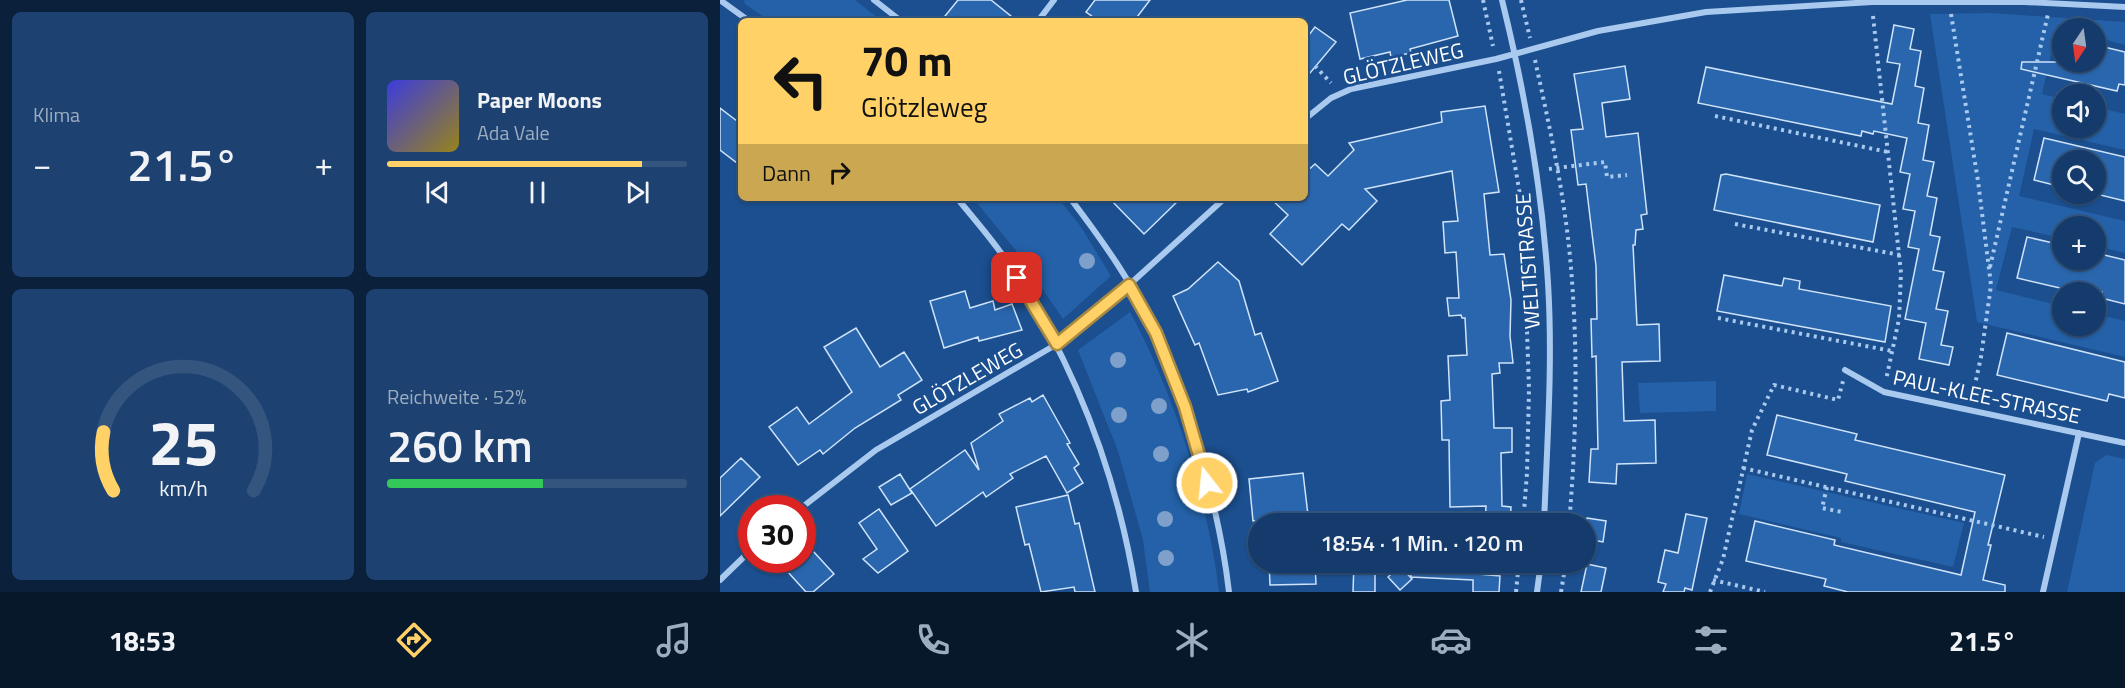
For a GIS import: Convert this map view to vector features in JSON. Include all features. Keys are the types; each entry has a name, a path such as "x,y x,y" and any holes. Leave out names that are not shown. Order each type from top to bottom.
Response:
{"street":[{"path":"720,0 745,18"},
{"path":"874,0 897,18"},
{"path":"1040,18 1054,0"},
{"name":"WELTISTRASSE","path":"1502,0 1515,53 1537,170 1548,282 1550,374 1544,513"},
{"name":"GLÖTZLEWEG","path":"1308,117 1331,98 1351,89 1496,59 1598,31 1681,15 1872,2 2051,3 2125,7"},
{"path":"959,201 1007,262 1057,344 1103,453 1129,545 1136,592"},
{"path":"1072,201 1129,285 1156,333 1185,407 1207,483 1226,565 1229,592"},
{"name":"GLÖTZLEWEG","path":"816,496 876,450 1057,344 1129,285 1222,201"},
{"name":"PAUL-KLEE-STRASSE","path":"1845,370 1884,392 2125,443"},
{"path":"2043,592 2079,433"},
{"path":"720,580 738,563"},
{"path":"1537,592 1540,573"}],"path":[{"path":"1483,0 1496,59 1523,213 1529,389 1527,473 1523,513"},
{"path":"1948,1 1978,181 1991,285 1981,357 1969,410"},
{"path":"1872,2 1901,273 1899,319 1884,392"},
{"path":"1989,271 2051,3"},
{"path":"1315,66 1331,83"},
{"path":"1715,116 1888,152"},
{"path":"1537,170 1605,162 1607,177 1627,175"},
{"path":"1735,224 1900,255"},
{"path":"1718,318 1892,351"},
{"path":"1710,592 1723,559 1752,430 1774,385 1838,400 1845,370"},
{"path":"1743,468 2055,540"},
{"path":"1827,488 1822,508 1842,512"},
{"path":"1516,592 1518,573"},
{"path":"1561,592 1564,573"},
{"path":"1713,580 1765,592"}],"shaded area":[{"path":"744,0 855,0 878,18 766,18 745,4"},
{"path":"1991,13 2065,18 2052,18 2052,51 2042,94 2052,96 2052,133 2034,129 2019,196 2104,216 2052,216 2052,236 2012,227 1996,290 2052,304 2052,336 2106,336 2106,316 2125,321 2125,357 1977,322 1930,14"},
{"path":"2106,21 2125,22 2125,45 2106,40"},
{"path":"2106,109 2125,114 2125,150 2073,138 2106,138"},
{"path":"975,201 1060,201 1081,227 1111,276 1063,319 1018,253"},
{"path":"2106,217 2125,221 2125,253 2106,248"},
{"path":"1130,312 1161,377 1187,448 1207,521 1219,592 1150,592 1143,540 1118,451 1078,350"},
{"path":"1716,381 1716,411 1640,413 1638,383"},
{"path":"2106,455 2125,459 2125,592 2067,592 2095,463"},
{"path":"1747,474 1964,523 1953,567 1841,542 1841,538 1739,514"}],"building":[{"path":"958,0 991,0 1013,18 943,18"},
{"path":"1095,0 1150,0 1136,18 1095,18 1086,12"},
{"path":"1407,0 1449,0 1458,36 1410,49 1411,53 1391,57 1390,52 1360,59 1350,13"},
{"path":"1894,25 1914,29 1910,49 1921,51 1915,86 1924,88 1918,123 1929,125 1923,160 1934,162 1927,196 1937,198 1930,235 1940,237 1933,270 1944,272 1936,309 1948,311 1941,345 1953,347 1949,365 1919,359 1926,323 1905,319 1919,249 1908,247 1915,211 1903,209 1910,174 1900,172 1907,138 1874,131 1873,134 1862,131 1861,136 1698,103 1706,67 1892,104 1900,64 1887,62"},
{"path":"1315,27 1336,42 1308,75 1308,36"},
{"path":"2106,47 2125,52 2125,85 2119,84 2117,91 2106,88 2106,84 2086,84 2021,69 2022,62 2052,62 2052,72 2106,72"},
{"path":"1625,66 1630,99 1602,103 1606,137 1638,133 1647,214 1641,215 1643,229 1636,230 1635,245 1633,245 1637,325 1659,324 1660,361 1622,362 1624,421 1655,420 1656,463 1617,464 1616,484 1589,482 1591,449 1598,449 1596,356 1592,357 1591,319 1597,319 1596,266 1586,184 1578,185 1571,130 1583,129 1574,74"},
{"path":"1485,106 1499,192 1484,194 1490,255 1504,254 1511,300 1510,336 1513,363 1499,363 1500,373 1492,374 1494,428 1512,428 1512,452 1501,453 1502,506 1511,507 1511,513 1486,513 1486,506 1450,507 1449,440 1442,440 1441,401 1450,400 1448,356 1467,355 1465,318 1461,315 1449,316 1447,298 1459,298 1456,252 1445,253 1443,222 1458,221 1452,171 1365,189 1377,201 1349,230 1342,224 1302,265 1270,234 1288,215 1273,201 1308,201 1308,170 1315,164 1328,176 1354,150 1349,143 1442,122 1441,112"},
{"path":"720,108 738,122 738,164 720,150"},
{"path":"2044,138 2095,150 2052,150 2052,184 2034,180"},
{"path":"2106,153 2125,157 2125,201 2106,196"},
{"path":"1726,174 1880,205 1873,242 1714,210 1721,175"},
{"path":"1112,201 1178,201 1144,234"},
{"path":"2027,237 2052,243 2052,270 2106,270 2106,255 2125,260 2125,304 2106,299 2106,282 2052,282 2052,286 2017,278"},
{"path":"1218,262 1239,281 1255,335 1261,333 1278,381 1248,392 1247,389 1218,395 1199,343 1195,345 1173,296 1188,289"},
{"path":"1724,275 1782,286 1784,278 1800,281 1799,289 1891,306 1885,342 1717,311"},
{"path":"965,291 970,308 993,301 995,310 1012,304 1022,330 979,341 978,337 944,348 930,301"},
{"path":"856,328 880,367 904,352 922,380 898,395 901,400 855,428 823,454 820,450 798,465 769,427 797,407 809,424 852,392 824,347"},
{"path":"2007,333 2125,362 2125,398 2109,394 2107,401 1997,375"},
{"path":"1043,395 1070,443 1067,444 1079,464 1074,468 1083,483 1067,493 1046,456 1010,474 1013,478 986,497 983,492 936,526 910,489 965,450 979,470 971,443 1003,421 999,414 1030,398 1032,402"},
{"path":"1777,415 1857,434 1855,440 2005,475 1988,545 1991,545 1983,580 2005,585 2005,592 1848,592 1824,586 1826,579 1746,561 1755,521 1835,540 1834,545 1961,575 1975,512 1845,481 1847,474 1767,455"},
{"path":"741,458 760,477 742,495 738,495 738,498 720,516 720,478"},
{"path":"1303,473 1308,513 1252,513 1249,479"},
{"path":"900,474 912,493 891,505 879,487"},
{"path":"1068,495 1075,524 1079,523 1095,592 1075,592 1074,587 1041,592 1029,544 1025,545 1016,507"},
{"path":"879,509 908,551 878,573 863,559 877,549 859,523"},
{"path":"1686,514 1707,518 1692,590 1685,588 1684,592 1663,592 1666,584 1658,582 1665,550 1678,553"},
{"path":"1596,519 1606,521 1603,542 1596,541"},
{"path":"816,554 834,574 813,592 806,592 789,573 816,573"},
{"path":"1596,566 1606,568 1601,592 1581,592 1585,573 1596,573"},
{"path":"1269,573 1316,573 1316,584 1270,585"},
{"path":"1354,573 1375,573 1375,592 1353,592"},
{"path":"1392,573 1406,573 1412,579 1400,590 1388,577"},
{"path":"1411,573 1478,573 1500,576 1499,592 1473,592 1473,580 1411,577"}],"route":[{"path":"1017,278 1057,344 1129,285 1156,333 1185,407 1207,483"}]}
